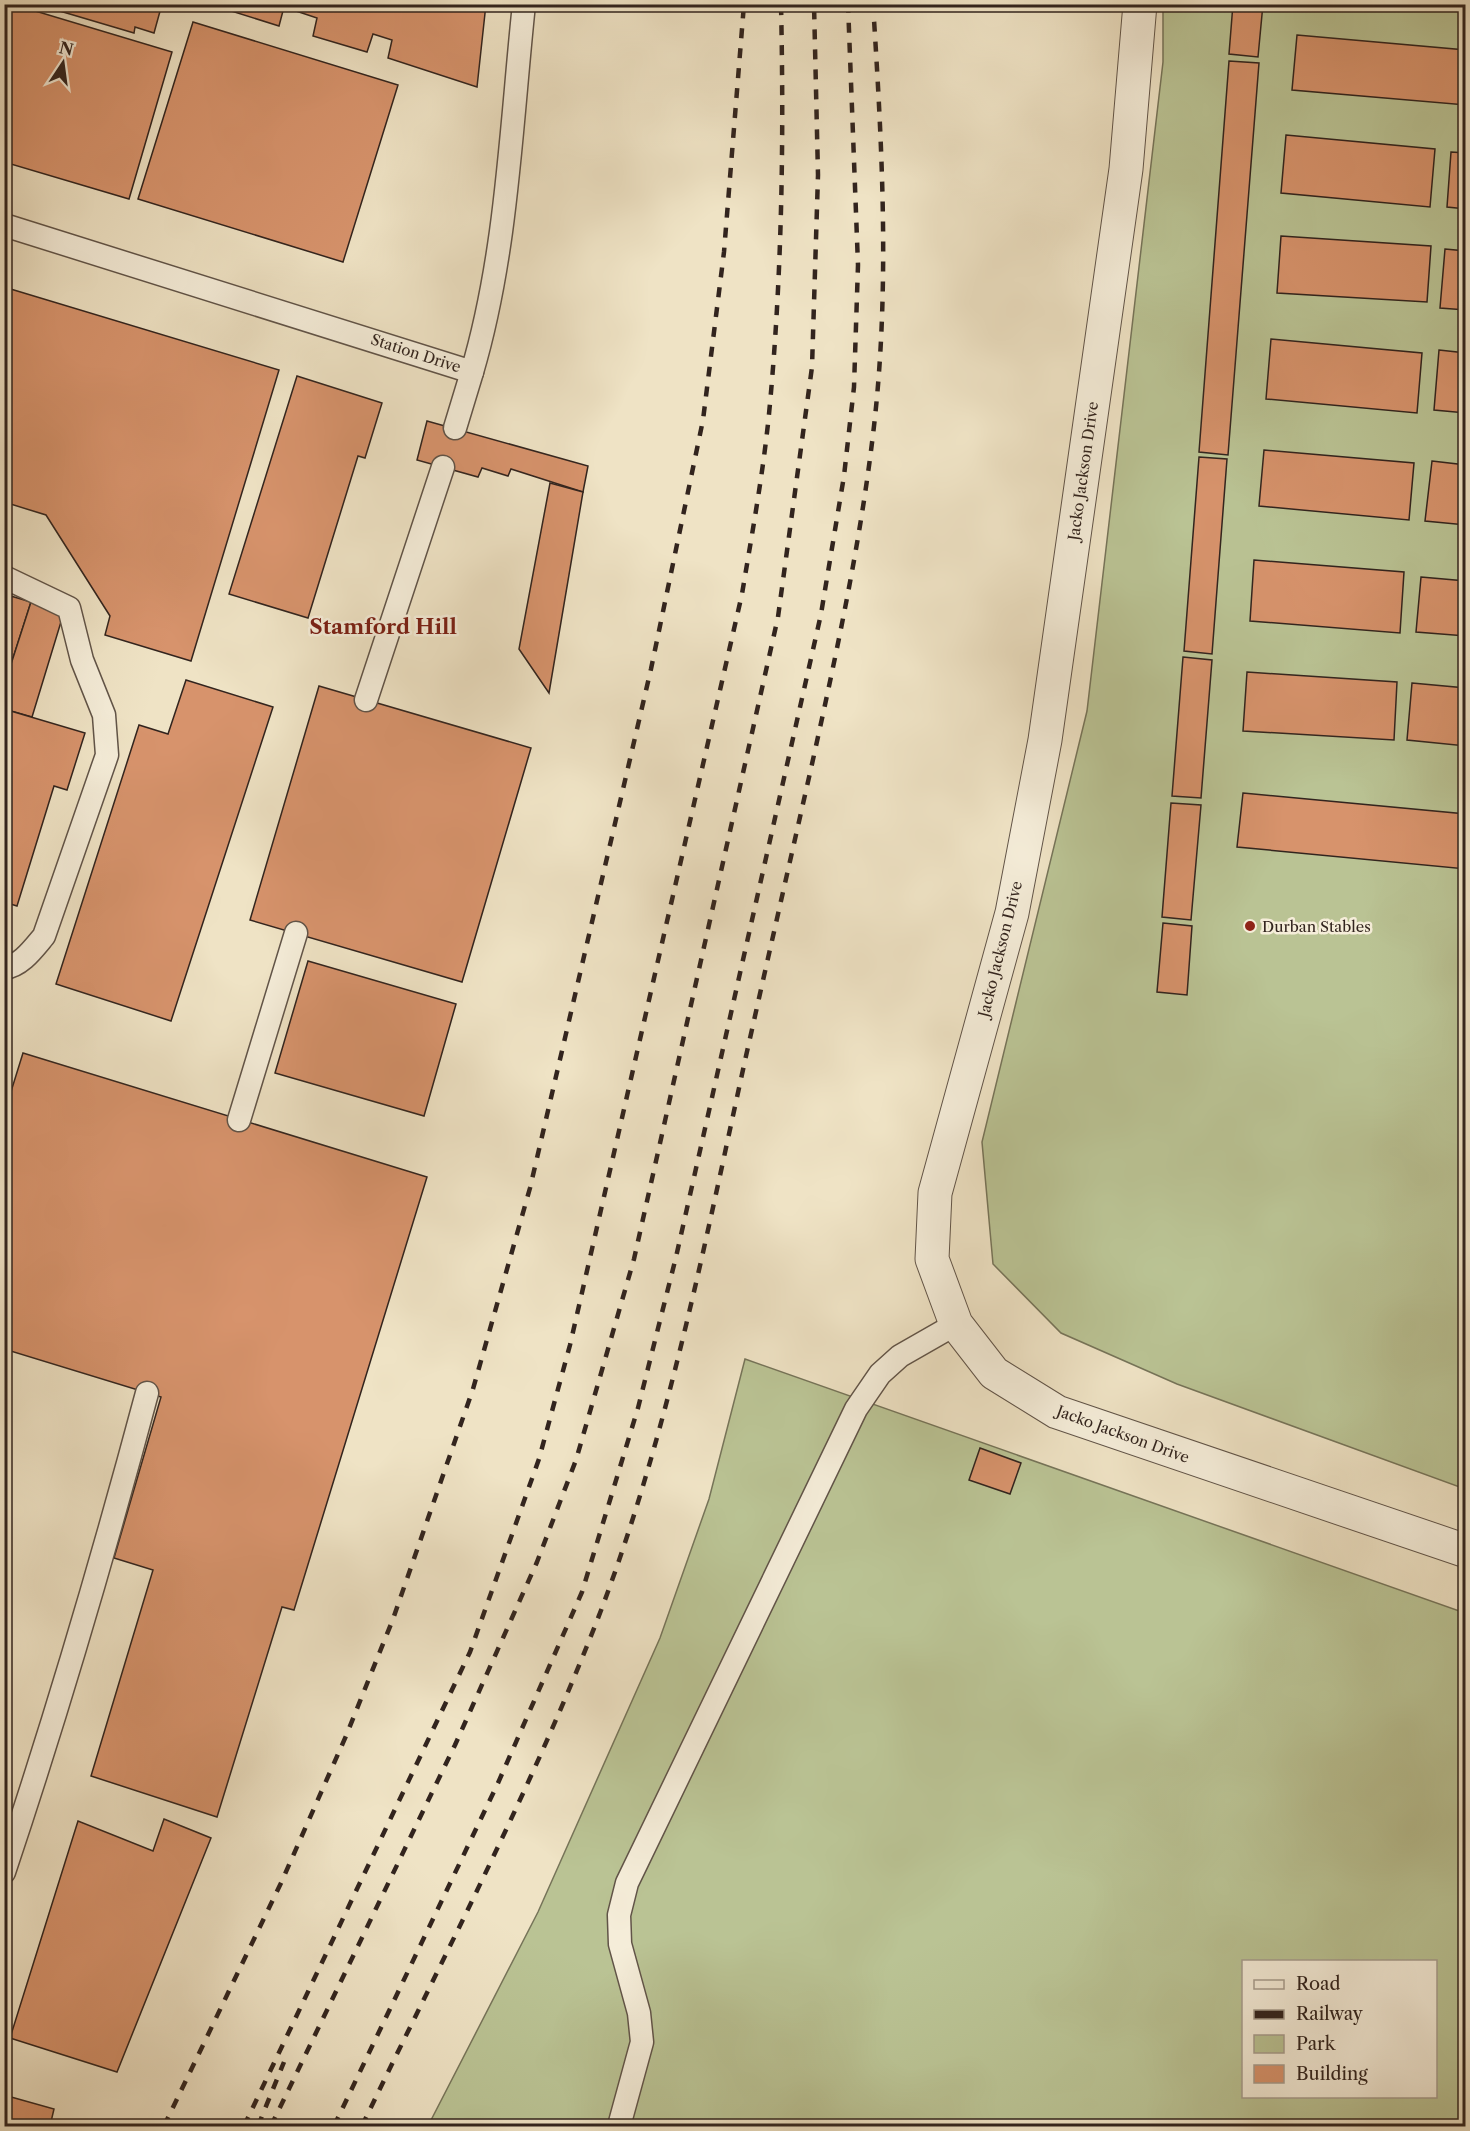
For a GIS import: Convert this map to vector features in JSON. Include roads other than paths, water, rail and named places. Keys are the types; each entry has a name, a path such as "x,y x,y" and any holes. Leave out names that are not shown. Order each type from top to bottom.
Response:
{"street":[{"name":"Jacko Jackson Drive","path":"1140,4 1126,169 1045,740 1012,913 935,1193 932,1259 956,1324 994,1373 1057,1412 1466,1551"}],"lane":[{"name":"Station Drive","path":"4,225 472,372 488,310 524,4"},
{"path":"455,428 472,372"},
{"path":"366,700 442,467"},
{"path":"4,577 59,601 69,608 82,660 104,715 107,755 44,936 28,955 11,967 4,968"},
{"path":"240,1120 296,933"},
{"path":"619,2127 642,2042 639,2013 620,1944 619,1916 627,1882 856,1409 880,1374 900,1356 956,1324"},
{"path":"4,1872 54,1724 111,1530 147,1393"}],"railway":[{"path":"164,2126 281,1883 346,1736 393,1619 473,1389 530,1188 651,669 703,420 724,252 744,4"},
{"path":"244,2126 470,1652 539,1459 570,1345 742,594 757,504 769,414 779,261 782,158 781,4"},
{"path":"271,2126 455,1745 537,1562 576,1460 634,1259 778,617 812,367 818,175 814,4"},
{"path":"334,2126 498,1783 582,1592 638,1408 676,1257 821,614 844,476 854,387 858,265 848,4"},
{"path":"362,2126 546,1744 600,1613 646,1477 700,1267 830,680 848,595 869,469 879,373 883,268 879,109 873,4"},
{"path":"258,2126 284,2062"}],"place":[{"name":"Durban Stables","path":"1250,926"}],"district":[{"name":"Stamford Hill","path":"383,626"}]}
